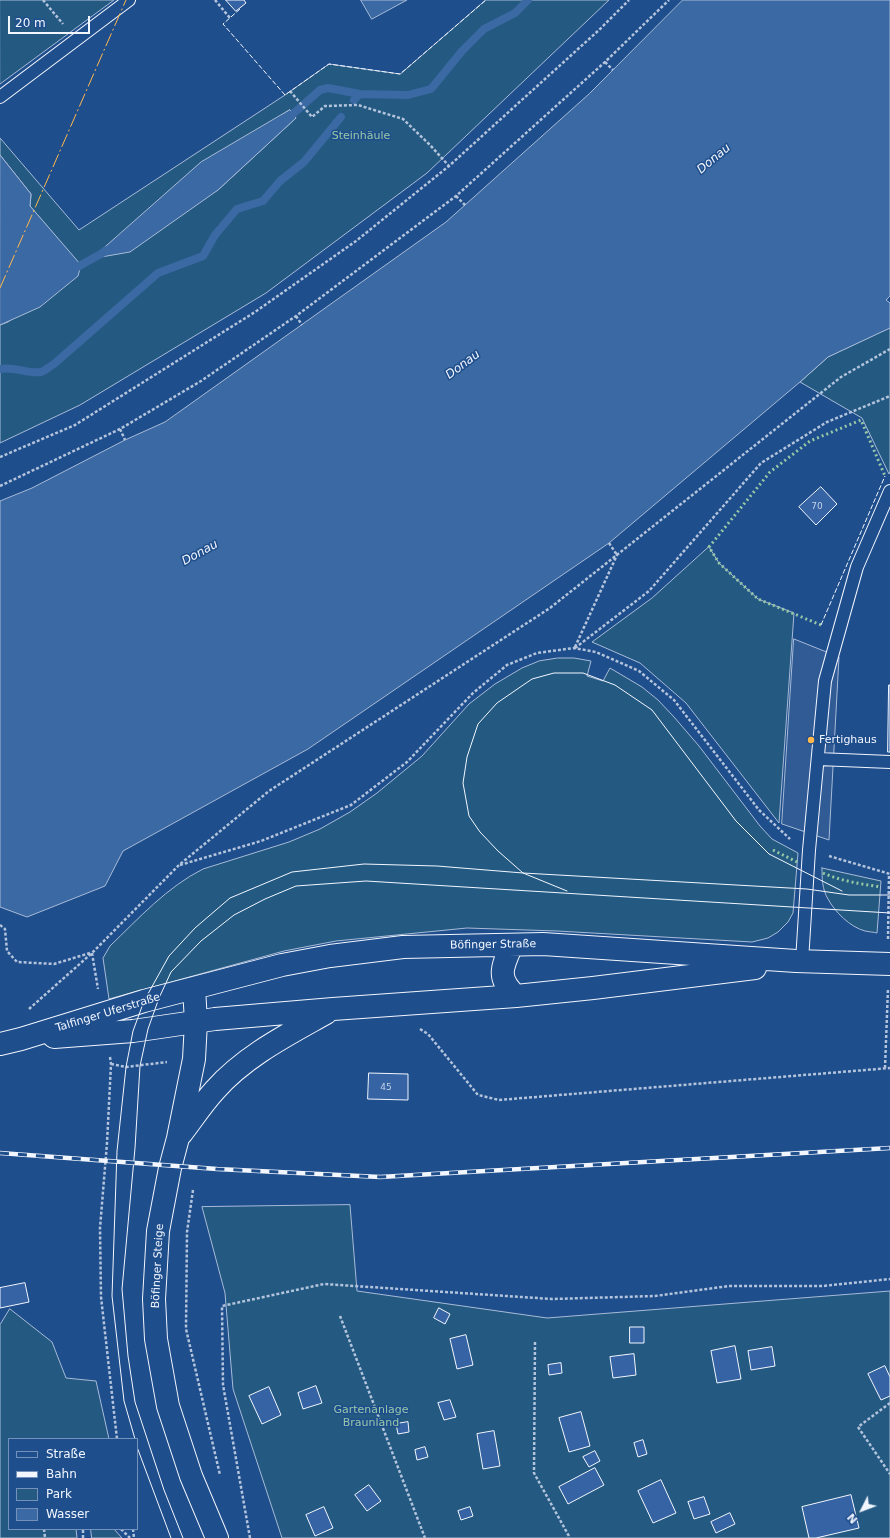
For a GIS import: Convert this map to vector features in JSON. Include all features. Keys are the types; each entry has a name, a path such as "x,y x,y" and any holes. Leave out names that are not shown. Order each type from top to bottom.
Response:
{"street":[{"name":"Böfinger Straße","path":"194,988 282,965 330,956 403,947 543,944 799,961 890,964"},
{"path":"512,945 505,961 502,979 507,988 516,996"},
{"name":"Böfinger Straße","path":"196,1022 333,1009 516,996 734,971 799,961"},
{"name":"Böfinger Steige","path":"194,988 196,1022 194,1059 178,1138 170,1168 158,1232 154,1299 156,1339 168,1406 191,1476 217,1538"},
{"name":"Talfinger Uferstraße","path":"0,1044 21,1039 102,1013 194,988"},
{"path":"178,1138 215,1090 249,1059 280,1039 333,1009"},
{"name":"Talfinger Uferstraße","path":"21,1039 133,1031 196,1022"}],"lane":[{"path":"0,97 129,0"},
{"path":"799,961 825,681 857,567 890,491"},
{"path":"818,758 890,762"}],"path":[{"path":"43,0 76,40"},
{"path":"214,0 230,18"},
{"path":"0,457 75,425 255,312 356,241 449,166 600,30 629,0"},
{"path":"0,486 120,429 201,381 296,316 456,196 605,62 669,0"},
{"path":"605,62 613,70"},
{"path":"290,91 312,117 325,106 358,105 403,119 449,166"},
{"path":"456,196 465,205"},
{"path":"296,316 302,325"},
{"path":"24,1011 30,1009 92,952 179,865 269,791 550,608 841,377 890,349"},
{"path":"574,648 650,591 761,463 827,422 890,396"},
{"path":"120,429 125,440"},
{"path":"609,543 617,555"},
{"path":"574,648 617,555"},
{"path":"179,865 261,841 351,805 407,762 473,693 506,666 537,653 574,648 596,652 639,671 674,700 759,810 788,837 809,850 890,874"},
{"path":"0,925 5,929 7,951 17,962 54,964 92,952"},
{"path":"885,1068 887,1010"},
{"path":"416,1027 428,1034 478,1095 499,1100 890,1068"},
{"path":"111,1064 107,1143 100,1228 101,1297 117,1438"},
{"path":"194,1185 187,1232 186,1329 222,1482"},
{"path":"250,1538 223,1385 222,1306 324,1284 552,1299 655,1296 729,1286 823,1286 890,1279"},
{"path":"340,1316 425,1538"},
{"path":"534,1342 534,1473 570,1538"},
{"path":"890,1403 858,1427 890,1474"},
{"path":"122,1530 130,1538"}],"green space":[{"path":"0,0 114,0 0,84"},
{"name":"Steinhäule","path":"486,0 609,0 427,173 266,293 80,405 0,443 0,325 8,322 81,266 30,206 31,194 0,155 0,138 79,230 285,95 329,64 400,74","holes":["290,110 296,118 218,190 98,253"]},
{"path":"890,328 889,474 862,418 800,382 828,357"},
{"path":"709,547 719,563 758,599 794,613 779,823 686,703 640,663 592,642 652,598"},
{"path":"558,658 574,658 591,661 587,676 603,681 610,668 642,687 658,700 699,746 760,826 772,839 798,853 793,913 788,922 778,932 768,938 752,942 557,931 467,928 336,941 284,951 109,999 103,958 110,946 165,894 190,876 203,869 289,842 320,829 350,812 377,793 422,756 469,704 495,684 522,668 539,661"},
{"path":"822,868 881,881 877,933 859,929 849,923 835,909 828,899 823,887"},
{"name":"Gartenanlage Braunland","path":"350,1205 357,1291 547,1318 890,1291 890,1538 282,1538 233,1389 225,1293 202,1207"},
{"path":"10,1309 52,1342 66,1378 96,1381 109,1438 8,1438 8,1530 76,1530 77,1538 0,1538 0,1325"},
{"path":"91,1530 115,1530 122,1538 92,1538"}],"shaded area":[{"name":"Fertighaus","path":"794,639 839,657 829,840 782,824"}],"water":[{"path":"361,0 407,0 372,19"},
{"name":"Donau","path":"683,0 890,0 890,296 886,300 890,303 890,328 828,357 609,543 308,749 123,851 105,886 27,917 0,907 0,501 32,488 125,440 165,422 446,222 589,94"},
{"path":"290,110 296,118 218,190 130,252 101,257 98,253 201,162"},
{"path":"0,155 31,194 30,206 81,265 78,276 40,307 0,325"}],"building":[{"path":"226,0 244,0 246,3 236,11"},
{"path":"821,487 837,504 816,525 799,507"},
{"path":"889,685 890,752 888,752"},
{"path":"369,1073 408,1074 408,1100 368,1099"},
{"path":"25,1283 29,1302 0,1308 0,1288"},
{"path":"439,1308 450,1314 445,1324 434,1318"},
{"path":"630,1327 644,1327 644,1343 630,1343"},
{"path":"466,1335 473,1365 457,1369 450,1339"},
{"path":"735,1346 741,1379 717,1383 711,1351"},
{"path":"772,1347 775,1366 751,1370 748,1351"},
{"path":"634,1354 636,1375 613,1378 610,1357"},
{"path":"561,1363 562,1373 549,1375 548,1365"},
{"path":"885,1366 890,1377 890,1396 881,1400 868,1374"},
{"path":"316,1386 322,1403 303,1409 298,1393"},
{"path":"269,1387 281,1415 262,1424 249,1396"},
{"path":"450,1400 456,1417 444,1420 438,1403"},
{"path":"581,1412 590,1446 569,1452 559,1418"},
{"path":"408,1422 409,1432 398,1434 396,1424"},
{"path":"494,1431 500,1466 483,1469 477,1434"},
{"path":"643,1440 647,1454 638,1457 634,1443"},
{"path":"425,1447 428,1457 417,1460 415,1450"},
{"path":"595,1451 600,1461 589,1467 583,1457"},
{"path":"595,1468 604,1485 568,1504 559,1487"},
{"path":"661,1480 676,1513 653,1523 638,1491"},
{"path":"369,1485 381,1501 367,1511 355,1495"},
{"path":"851,1495 859,1528 816,1538 809,1538 802,1507"},
{"path":"704,1497 710,1514 694,1519 688,1502"},
{"path":"324,1507 333,1528 315,1536 306,1515"},
{"path":"470,1507 473,1516 461,1520 458,1511"},
{"path":"730,1513 735,1524 716,1533 711,1522"}],"waterway":[{"path":"354,100 360,94 408,95 431,89 462,51 484,29 515,13 528,0"},
{"path":"285,121 320,90 328,88 360,94"},
{"path":"0,369 10,368 31,372 44,371 54,364 158,273 203,256 215,235 237,209 263,201 280,181 304,162 341,117"},
{"path":"72,270 107,250"}],"tram line":[{"path":"567,891 523,873 498,851 480,832 469,816 463,783 467,757 478,724 497,703 532,679 554,673 583,673 615,685 652,710 736,821 769,854 842,891"},
{"path":"135,1438 124,1401 112,1296 117,1151 126,1067 133,1031 144,1001 169,956 195,928 230,898 292,872 364,864 437,866 523,873 807,889 849,895 890,895"},
{"path":"183,1538 164,1490 135,1402 128,1356 122,1289 135,1148 140,1066 148,1029 159,998 171,972 201,941 234,915 265,899 296,886 366,881 890,913"},
{"path":"138,1450 171,1538"}],"railway":[{"path":"0,1153 217,1169 380,1177 890,1148"}],"hedge":[{"path":"821,625 758,599 719,563 709,547 770,472 810,441 861,420 885,476"},
{"path":"773,850 797,862"},
{"path":"823,873 844,880 881,887"}],"fence":[{"path":"240,9 223,24 285,95 329,64 400,74 486,0"},
{"path":"821,625 885,476"}],"power":[{"path":"0,288 126,0"}],"place":[{"name":"Fertighaus","path":"811,740"}]}
